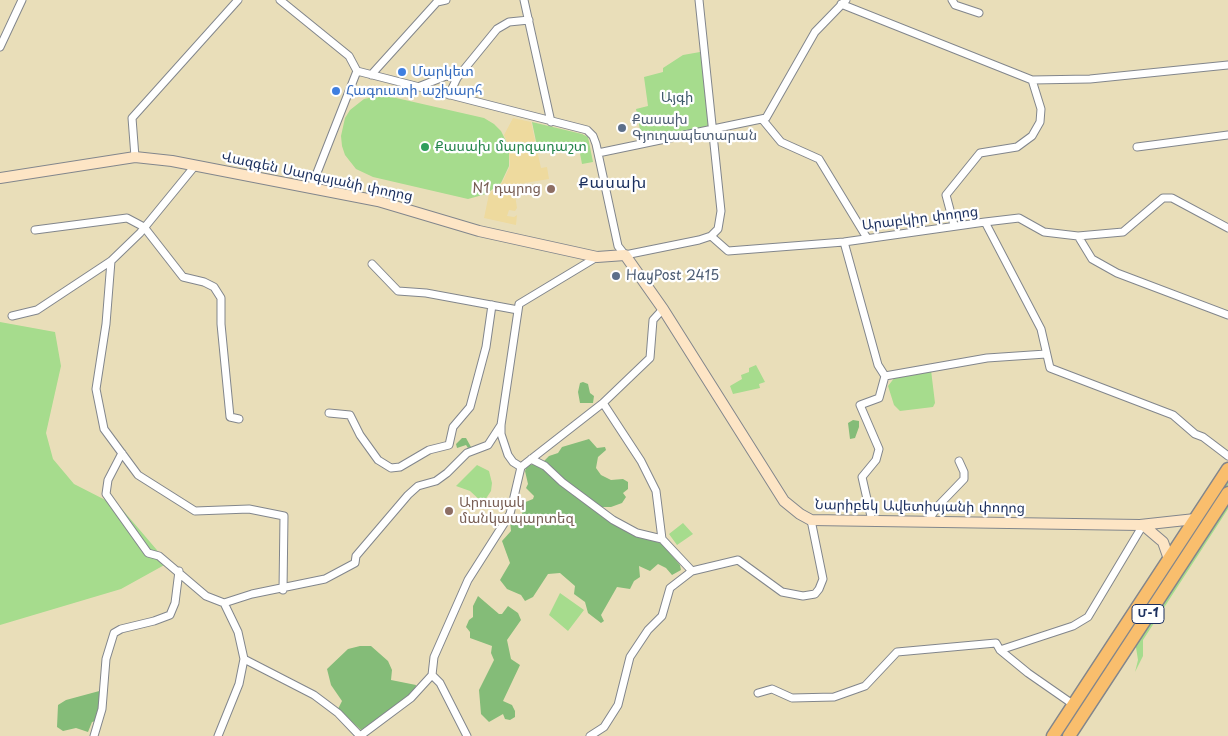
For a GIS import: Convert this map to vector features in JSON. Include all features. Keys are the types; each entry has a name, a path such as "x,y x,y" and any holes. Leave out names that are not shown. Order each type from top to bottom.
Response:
{"highway":[{"name":"Մ-1","path":"1053,736 1228,469"},
{"name":"Մ-1","path":"1068,736 1228,492"}],"street":[{"path":"0,47 22,0"},
{"path":"135,157 132,118 238,0"},
{"path":"280,0 349,56 357,71 587,130 593,136 598,153 618,246 625,255 712,236 718,229 721,211 699,0"},
{"path":"524,0 551,122"},
{"path":"952,0 955,5 979,13"},
{"path":"371,76 441,1"},
{"path":"598,153 766,118 815,32 843,2 1032,80 1090,79 1228,64"},
{"path":"449,95 457,78 497,30 509,22 529,20"},
{"path":"311,188 357,71"},
{"path":"418,87 446,76 457,78"},
{"path":"954,225 946,195 980,153 1017,147 1032,136 1040,122 1041,109 1032,80"},
{"path":"762,119 781,142 819,159 867,238"},
{"path":"1137,147 1228,135"},
{"name":"Վազգեն Սարգսյանի փողոց","path":"0,178 135,157 172,161 194,167 249,174 378,201 479,231 597,257 625,255"},
{"path":"12,316 37,310 111,261 144,227 194,167"},
{"path":"985,222 1019,218 1044,232 1078,236 1123,232 1163,198 1172,198 1228,228"},
{"path":"35,230 127,218 144,227 183,277 204,282 214,288 222,298 228,408 230,418 239,419"},
{"name":"Արաբկիր փողոց","path":"712,236 728,250 844,242 985,222 1042,329 1050,368 1173,415 1195,434 1203,437 1228,456"},
{"path":"1078,236 1092,259 1117,273 1228,316"},
{"path":"844,242 878,365 885,376 879,398 860,405 879,448 876,460 862,477 872,521"},
{"name":"Նարիբեկ Ավետիսյանի փողոց","path":"625,255 663,309 784,501 811,520 1144,525 1195,519"},
{"path":"521,466 512,462 501,434 519,304 597,257"},
{"path":"111,261 106,324 96,389 104,430 138,475 195,511 249,509 284,516 283,590"},
{"path":"372,264 398,291 426,293 518,310"},
{"path":"329,413 350,415 360,435 378,460 391,468 400,467 428,450 450,445 453,427 470,407 486,347 492,305"},
{"path":"244,659 314,695 338,713 360,736 410,698 432,675 434,657 468,580 510,514 521,466 603,403 650,358 653,320 663,309"},
{"path":"885,376 987,358 1046,354"},
{"path":"603,403 641,461 656,491 662,539"},
{"path":"122,453 108,480 106,494 148,553 160,556 206,596 224,603 252,594 283,590 325,579 355,563 356,556 408,495 418,486 436,481 468,453 488,445 501,425"},
{"path":"531,459 545,466 562,482 613,520 638,533 662,539 692,570"},
{"path":"928,521 938,506 964,479 964,472 959,461"},
{"path":"590,736 604,727 618,705 630,657 648,630 662,616 670,588 692,570 738,560 782,592 804,596 815,594 823,579 811,520"},
{"path":"1000,650 1073,626 1088,617 1144,525 1163,542 1169,559"},
{"path":"94,736 102,709 106,659 114,634 121,628 154,621 170,615 175,603 179,571"},
{"path":"218,736 239,684 244,659 238,632 224,603"},
{"path":"758,693 772,689 792,698 834,697 865,686 897,652 996,643 1000,650 1074,705"},
{"path":"432,675 440,683 467,736"}],"green space":[{"name":"Այգի","path":"700,52 713,127 642,140 636,109 648,106 644,77 663,72 663,68 683,55"},
{"name":"Քասախ մարզադաշտ","path":"383,95 484,118 494,124 501,131 509,147 509,166 501,183 486,194 468,199 373,177 356,169 345,155 342,146 341,136 345,118 350,110 364,99"},
{"path":"532,122 588,137 593,162 582,164 578,143 538,151"},
{"path":"0,322 55,332 61,366 46,433 53,459 74,484 121,508 168,563 121,589 0,625"},
{"path":"756,365 765,382 759,384 760,388 733,394 730,386 742,379 741,375 749,372 749,368"},
{"path":"931,370 935,403 933,407 900,411 894,405 888,386 895,377"},
{"path":"580,383 588,384 590,393 594,396 593,403 580,403 578,392"},
{"path":"853,420 859,421 859,427 855,438 850,439 848,423"},
{"path":"462,438 466,438 471,447 468,448 466,445 457,448 456,444"},
{"path":"589,439 597,448 605,447 606,450 598,457 596,468 601,475 611,480 623,479 628,482 628,489 623,493 626,497 622,503 611,507 602,507 610,520 662,544 680,565 681,570 672,575 666,568 658,564 650,571 639,566 640,577 634,581 630,589 617,587 601,615 604,621 601,623 588,613 585,602 574,594 575,586 560,573 548,574 533,597 525,601 521,595 507,589 500,580 510,563 502,541 511,531 510,521 522,517 523,503 533,499 534,496 526,488 528,484 525,471 527,466 544,461 549,456 558,453 562,447"},
{"path":"477,465 489,471 492,483 491,491 483,503 470,491 456,486"},
{"path":"1228,476 1228,485 1219,500 1063,736 1057,736"},
{"path":"1228,505 1228,509 1143,640 1143,656 1135,672 1138,660 1135,641"},
{"path":"683,523 693,534 677,545 669,534"},
{"path":"560,593 584,610 568,631 549,615"},
{"path":"478,596 499,614 502,614 508,606 518,613 521,620 507,640 511,659 520,665 503,701 512,705 515,711 515,717 510,720 505,719 503,714 489,722 481,714 479,690 494,660 491,653 492,646 470,638 470,632 466,627 469,620 473,617 473,606"},
{"path":"371,646 388,661 392,670 391,680 416,685 415,690 401,703 361,730 338,709 342,701 331,685 327,669 348,649"},
{"path":"103,690 96,721 92,722 88,732 76,728 63,731 57,727 58,705 66,700"}],"sand":[{"path":"513,118 531,122 541,168 547,167 549,179 519,184 514,188 517,208 515,211 509,210 507,216 514,217 517,215 516,225 484,218 489,194 502,183 510,166 509,147 504,135"}],"place":[{"name":"Մարկետ","path":"402,72"},
{"name":"Հագուստի աշխարհ","path":"336,91"},
{"name":"Քասախ Գյուղապետարան","path":"622,128"},
{"name":"Քասախ մարզադաշտ","path":"425,147"},
{"name":"N1 դպրոց","path":"551,189"},
{"name":"HayPost 2415","path":"616,276"},
{"name":"Արուսյակ մանկապարտեզ","path":"449,511"}],"district":[{"name":"Քասախ","path":"613,184"}]}
